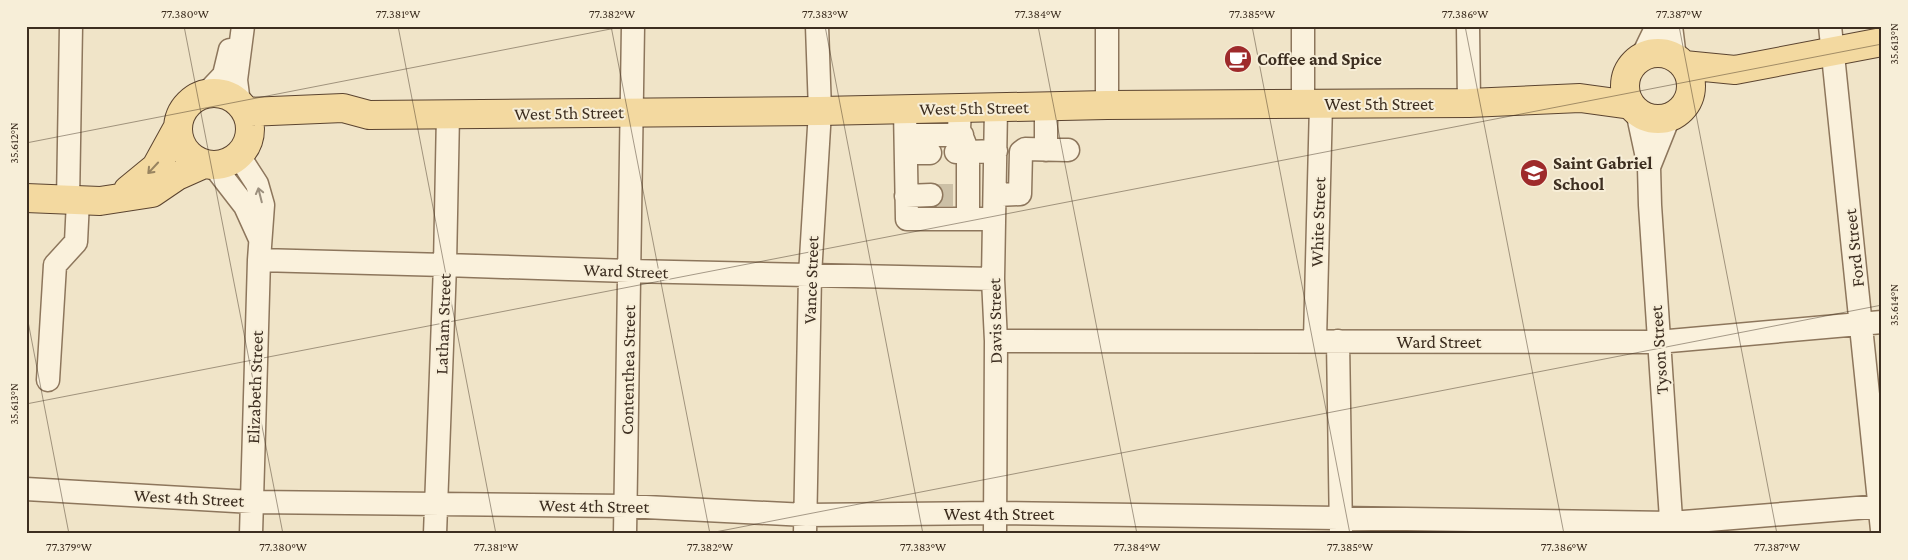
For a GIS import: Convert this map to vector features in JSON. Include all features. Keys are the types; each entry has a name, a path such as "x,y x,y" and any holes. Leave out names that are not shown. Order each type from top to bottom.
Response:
{"main road":[{"path":"1735,70 1679,62 1659,53 1634,67 1626,94 1634,108 1648,118 1669,117 1681,110 1690,95 1735,70 1831,39 1882,42"},
{"path":"1679,62 1690,78 1690,95"},
{"name":"West 5th Street","path":"1580,98 1634,67"},
{"path":"206,94 229,96 232,139 193,159 184,150 179,139 180,116 186,106 206,94"},
{"name":"West 5th Street","path":"26,198 73,201 117,199 152,193 232,139 293,124 342,124 369,115 820,111 906,132 961,137 996,108 1107,105 1469,103 1580,98 1634,108"},
{"path":"117,199 156,167 178,128"}],"street":[{"path":"48,380 54,265 76,242 73,201 71,26"},
{"path":"206,94 224,75 230,49 232,26"},
{"path":"232,139 236,80 243,26"},
{"name":"Contenthea Street","path":"625,534 633,26"},
{"name":"Vance Street","path":"806,524 810,275 820,111 817,26"},
{"path":"1107,26 1107,105"},
{"name":"White Street","path":"1303,26 1312,104 1315,340"},
{"path":"1468,26 1469,103"},
{"path":"1634,67 1657,26"},
{"path":"1671,26 1679,62"},
{"name":"Ford Street","path":"1831,39 1872,323 1882,530"},
{"path":"1046,107 1046,150"},
{"name":"Davis Street","path":"995,523 996,340 993,278 974,219 996,195 996,108"},
{"name":"Tyson Street","path":"1634,108 1649,167 1658,342 1672,528"},
{"name":"Latham Street","path":"435,534 445,264 448,114"},
{"name":"Tyson Street","path":"1649,167 1669,117"},
{"path":"906,132 906,218 974,219 963,195 961,137"},
{"path":"906,132 930,153"},
{"path":"961,137 996,156 1020,161"},
{"name":"Elizabeth Street","path":"232,139 242,202 260,250 251,534"},
{"path":"996,195 1020,194 1021,152 1025,150 1068,150"},
{"path":"906,196 931,195"},
{"name":"Ward Street","path":"260,250 445,264 629,271 993,278"},
{"name":"Ward Street","path":"996,340 1658,342 1872,323"},
{"path":"1338,341 1341,526"},
{"name":"West 4th Street","path":"26,489 252,502 626,506 806,524 995,523 1672,528 1881,506"}],"tunnel":[{"path":"931,195 957,195"}],"railway":[{"path":"26,50 26,112"}],"place":[{"name":"Coffee and Spice","path":"1238,59"},
{"name":"Saint Gabriel School","path":"1534,173"}]}
